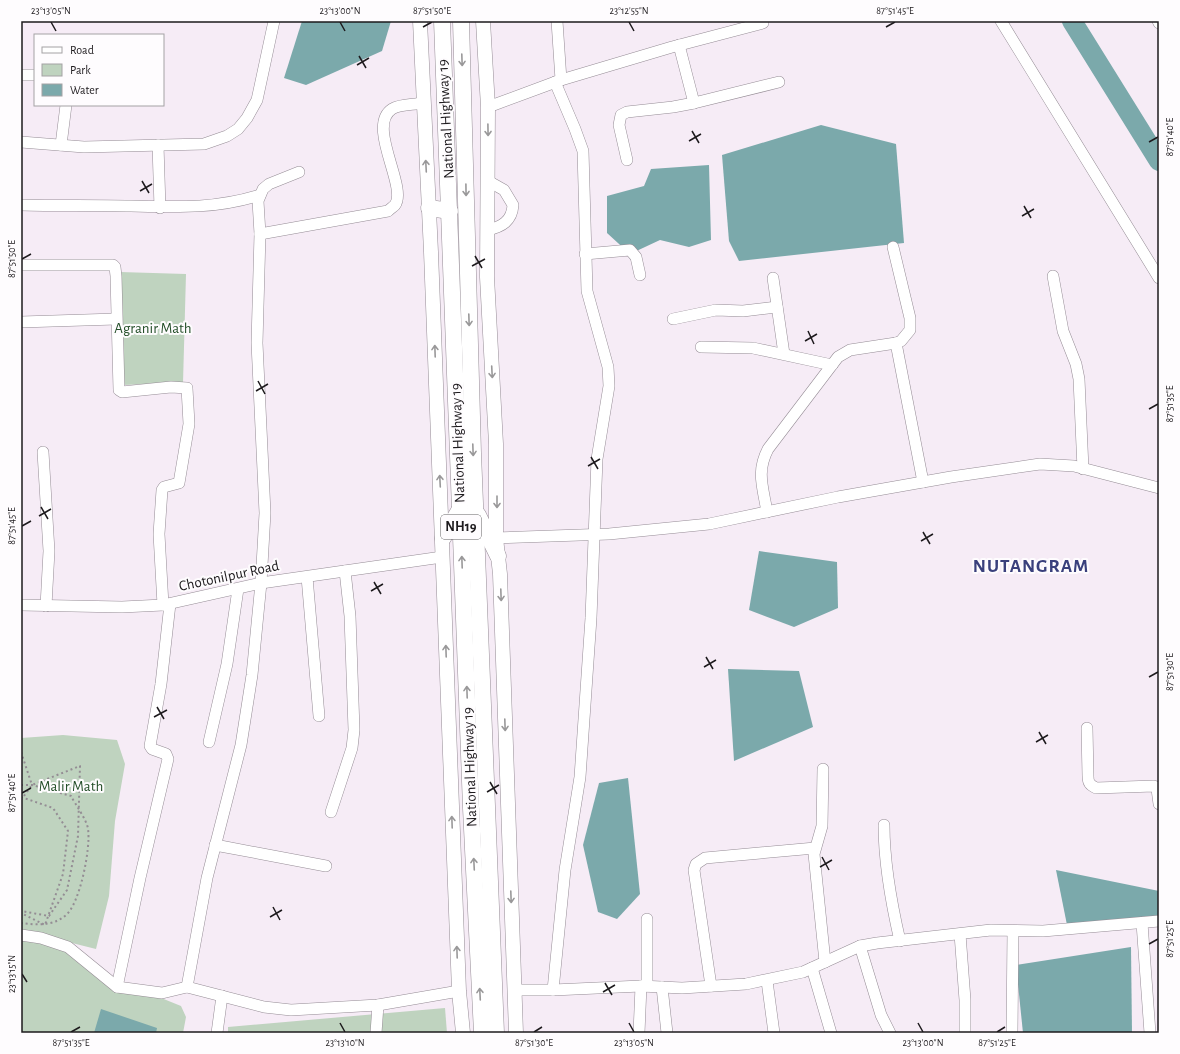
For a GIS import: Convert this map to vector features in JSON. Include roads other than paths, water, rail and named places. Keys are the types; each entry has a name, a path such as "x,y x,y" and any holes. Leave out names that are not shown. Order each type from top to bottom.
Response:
{"highway":[{"name":"National Highway 19","path":"442,21 450,211 468,509 482,1033"},
{"name":"NH19","path":"461,21 468,509 496,1033"},
{"path":"429,208 450,211"},
{"path":"442,538 468,509 498,556"}],"main road":[{"path":"420,21 429,208 459,991 463,1033"},
{"path":"483,21 488,107 487,277 496,444 496,538 498,556 516,1033"}],"street":[{"path":"21,142 84,147 204,144 227,136 238,129 247,118 257,100 274,21"},
{"path":"553,990 565,870 580,777 595,535 597,459 610,378 588,291 585,254 583,151 558,81 557,21"},
{"path":"1001,21 1159,278"},
{"path":"488,107 558,81 679,45 763,23"},
{"path":"679,45 694,103"},
{"path":"21,75 34,76"},
{"path":"627,160 619,125 621,115 627,112 694,103 779,82"},
{"path":"260,234 388,211 395,204 398,194 385,144 384,124 387,114 392,109 402,106 423,104"},
{"path":"61,145 66,106"},
{"path":"158,144 160,208"},
{"path":"187,987 207,878 241,744 252,675 261,583 265,513 257,343 260,234 258,200 263,189 269,184 299,172"},
{"path":"487,230 499,227 509,219 513,205 504,190 488,181"},
{"path":"21,205 160,208 208,207 239,202 260,195"},
{"path":"766,512 760,470 762,459 832,365 844,352 896,343 906,336 910,330 910,318 893,247"},
{"path":"585,254 630,250 636,257 640,275"},
{"path":"21,265 113,265 116,270 118,388 120,391 171,386 188,388 189,424 179,483 164,487 162,490 159,534 166,604 161,684 150,746 152,749 166,754 168,759 140,878 118,987"},
{"path":"1053,276 1063,331 1076,364 1079,378 1083,469"},
{"path":"773,278 784,354"},
{"path":"673,319 716,310 743,311 777,307"},
{"path":"21,322 116,319"},
{"path":"896,343 924,482"},
{"path":"701,347 753,348 832,365"},
{"path":"43,452 49,551 46,606"},
{"path":"496,538 595,535 709,524 924,482 1040,464 1060,464 1159,488"},
{"name":"Chotonilpur Road","path":"21,605 166,604 261,583 442,557"},
{"path":"331,812 349,759 354,730 350,616 345,571"},
{"path":"307,576 319,716"},
{"path":"209,742 227,664 238,589"},
{"path":"1087,728 1088,782 1091,786 1096,788 1154,786 1157,789 1159,804"},
{"path":"823,769 822,826 815,848 814,864 817,902 825,962"},
{"path":"884,825 884,847 887,872 900,940"},
{"path":"215,845 326,866"},
{"path":"711,986 694,870 696,864 705,858 815,848"},
{"path":"638,1033 644,986 647,920"},
{"path":"515,990 644,986 682,988 711,986 767,980 803,972 860,946 900,940 991,930 1043,931 1159,921"},
{"path":"1142,922 1150,1033"},
{"path":"1012,1033 1014,930"},
{"path":"960,934 965,1000 965,1033"},
{"path":"21,935 41,938 68,947 118,987 162,993 187,987 264,1007 291,1010 378,1005 459,991"},
{"path":"860,946 881,1015 890,1033"},
{"path":"812,968 831,1033"},
{"path":"767,980 774,1033"},
{"path":"662,987 667,1033"},
{"path":"217,1033 222,996"},
{"path":"376,1033 378,1005"}],"water":[{"path":"302,21 391,21 382,51 306,85 284,78"},
{"path":"821,125 896,144 904,243 739,261 729,241 722,155"},
{"path":"709,165 711,240 689,247 660,240 630,254 607,233 607,196 644,186 651,169"},
{"path":"759,551 837,562 838,608 794,627 749,610"},
{"path":"728,669 799,671 813,727 734,761"},
{"path":"628,778 640,894 617,919 598,912 583,845 599,783"},
{"path":"1056,870 1159,891 1159,920 1067,925"},
{"path":"1131,947 1132,1033 1023,1033 1016,965"},
{"path":"101,1009 157,1028 156,1033 94,1033"}],"waterway":[{"path":"1072,21 1159,161"}],"district":[{"name":"NUTANGRAM","path":"1031,566"}],"park label":[{"name":"Agranir Math","path":"153,328"},
{"name":"Malir Math","path":"71,786"}]}
